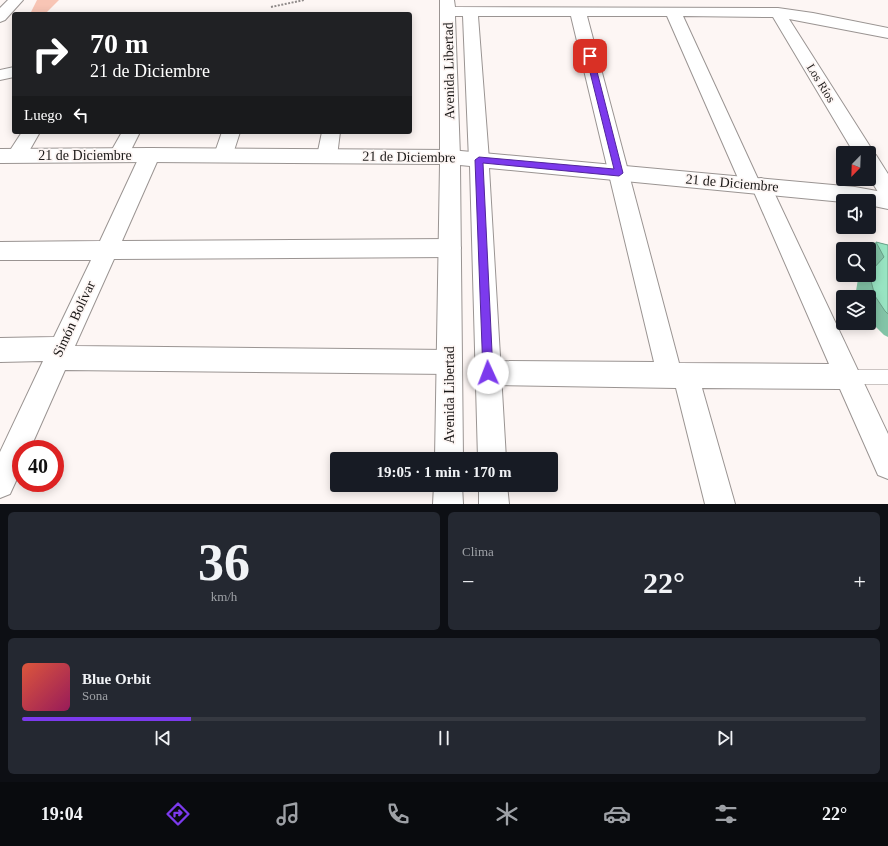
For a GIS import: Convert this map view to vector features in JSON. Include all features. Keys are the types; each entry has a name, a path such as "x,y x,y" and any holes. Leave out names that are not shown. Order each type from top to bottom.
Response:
{"street":[{"path":"0,18 16,0"},
{"name":"Avenida Libertad","path":"449,452 450,157 447,6 470,11 479,160 492,452"},
{"path":"470,11 674,12 714,6 786,9 888,33"},
{"name":"Los Ríos","path":"786,9 860,146"},
{"path":"578,12 619,173 678,375 720,504"},
{"path":"674,12 848,377 888,465"},
{"path":"0,75 12,72"},
{"path":"8,156 29,134"},
{"path":"119,155 129,134"},
{"path":"224,155 231,134"},
{"path":"327,156 331,134"},
{"name":"Simón Bolívar","path":"0,484 7,451 58,354 150,155"},
{"name":"21 de Diciembre","path":"8,156 224,155 450,157 834,193 888,202"},
{"path":"876,171 888,191"},
{"path":"0,251 450,248"},
{"path":"0,350 58,354 449,362"},
{"path":"488,373 848,377"},
{"path":"448,492 448,504"},
{"path":"493,492 494,504"}],"lane":[{"path":"848,377 888,377"}],"path":[{"path":"271,7 304,0"}],"shaded area":[{"path":"37,0 59,0 47,12 31,12"}],"building":[{"path":"876,242 888,245 888,314 876,298 876,290 873,290 871,282 876,282 876,266 884,257"}],"route":[{"path":"488,373 479,160 619,173 590,56"}]}
